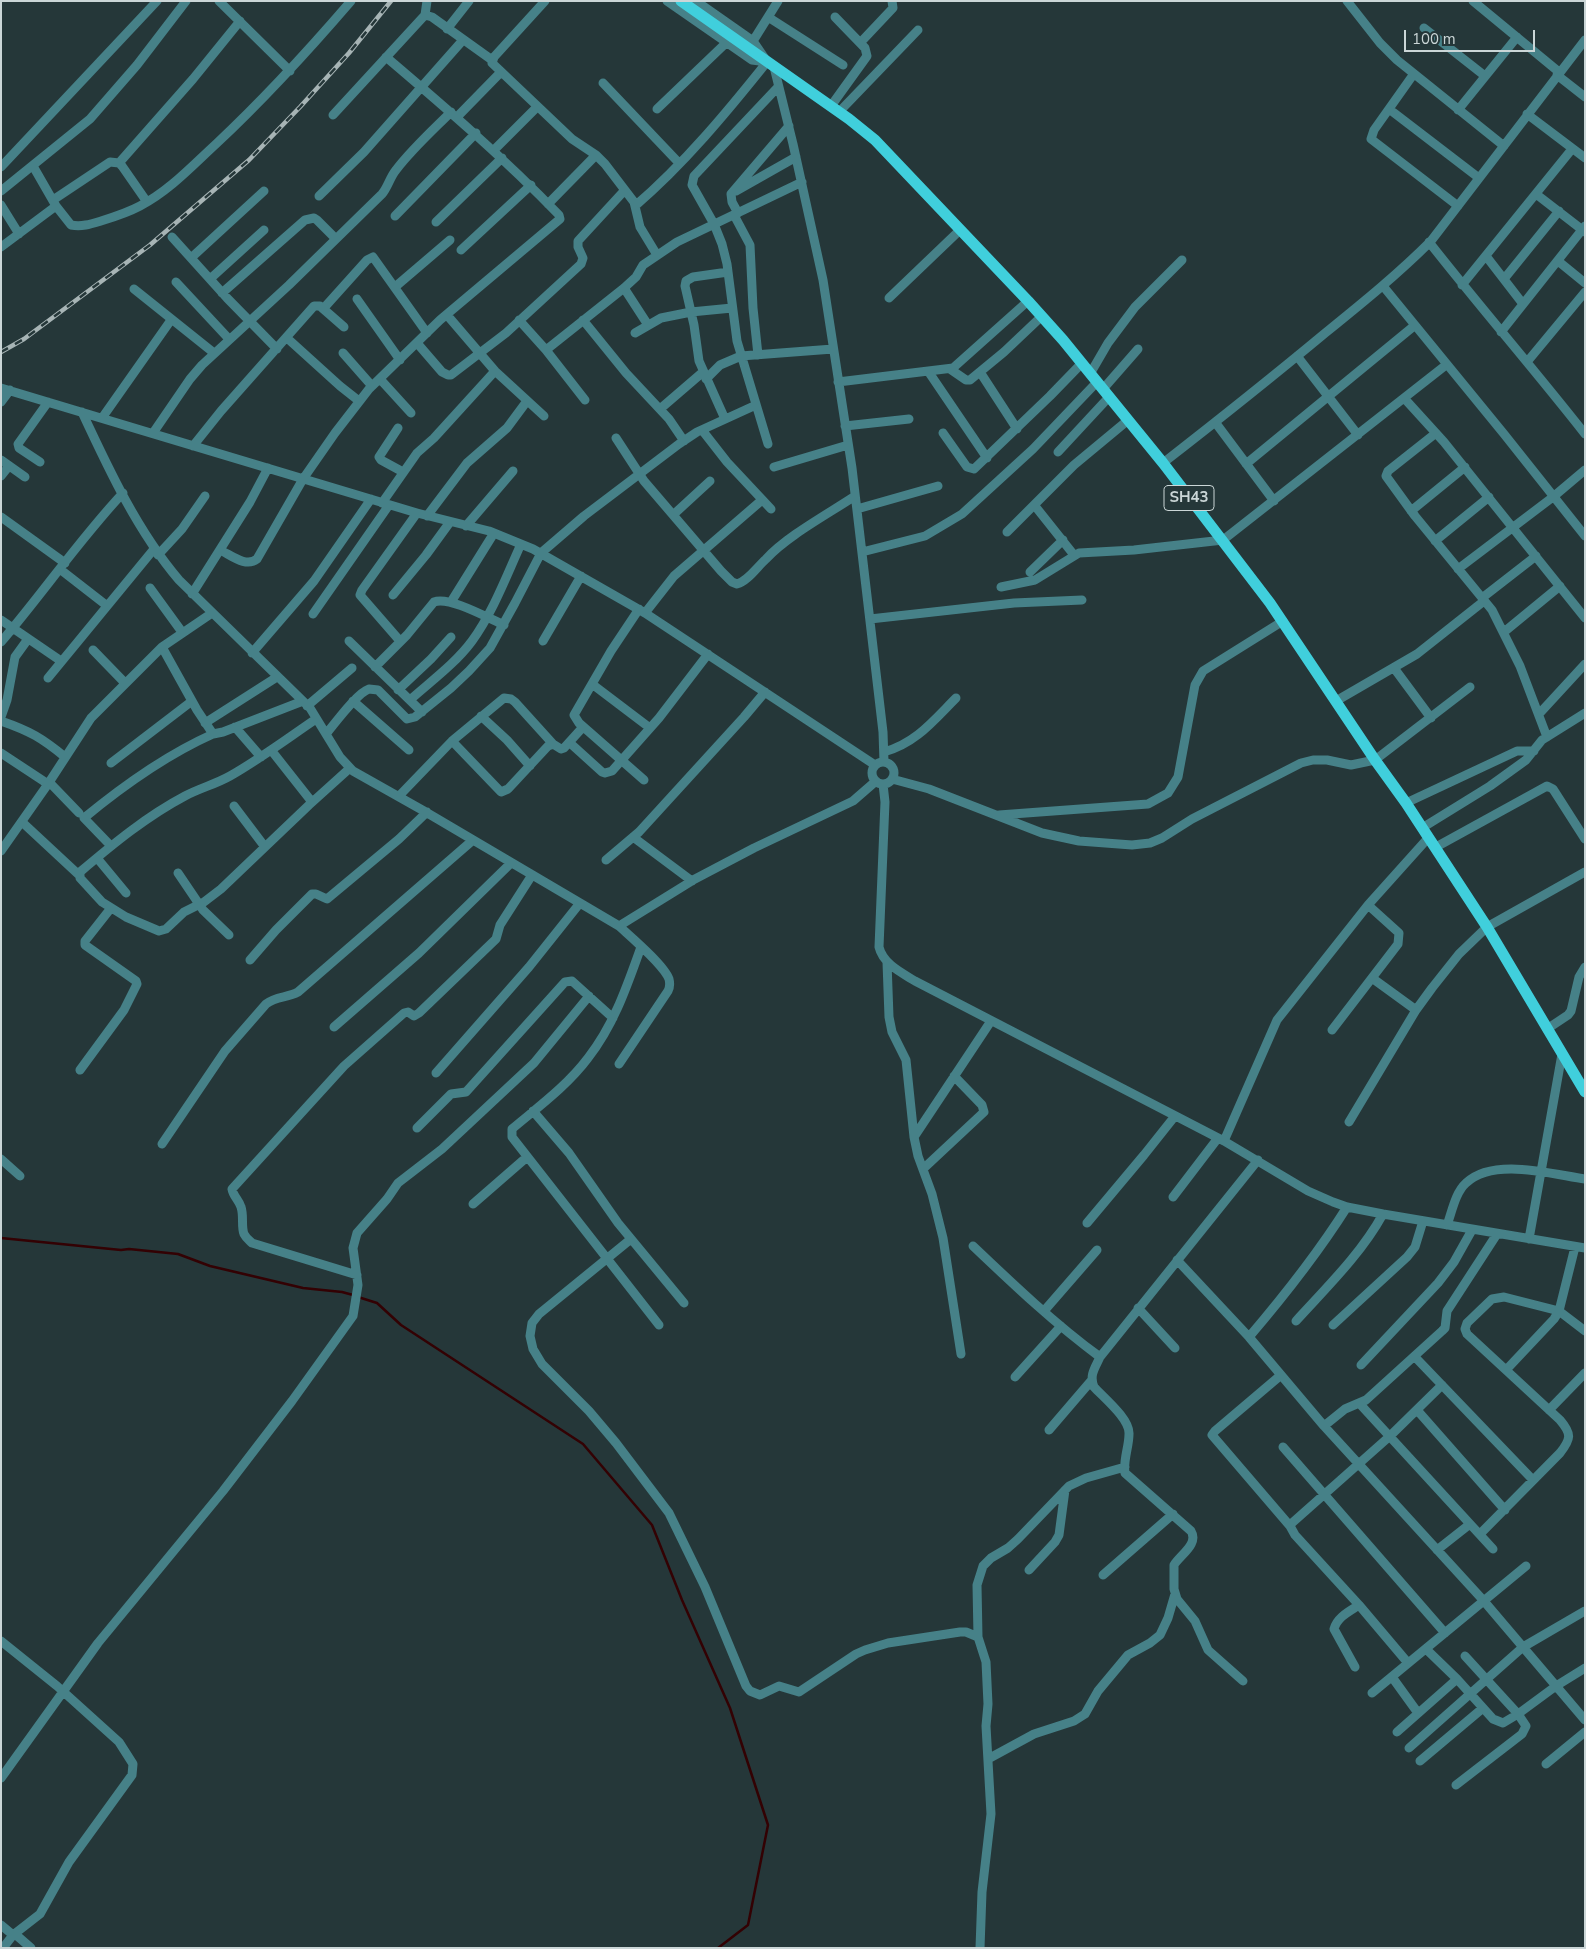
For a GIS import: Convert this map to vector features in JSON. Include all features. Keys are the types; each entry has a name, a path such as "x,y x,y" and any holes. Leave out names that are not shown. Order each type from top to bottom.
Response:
{"main road":[{"name":"SH43","path":"681,1 835,109 875,140 1042,316 1082,363 1223,540 1283,620 1375,760 1436,847 1585,1092"}],"street":[{"path":"1,167 156,1"},
{"path":"1,191 95,114 137,65 186,1"},
{"path":"33,166 68,223 77,226 125,213 147,202 184,175 254,108 290,72 351,1"},
{"path":"333,114 424,15 427,1"},
{"path":"447,29 469,1"},
{"path":"492,60 545,1"},
{"path":"667,1 752,60 770,65"},
{"path":"696,1 753,41 770,65 789,126 823,280 856,496 883,732 884,757 893,768 892,779"},
{"path":"753,41 778,1"},
{"path":"860,43 893,8 892,1"},
{"path":"1347,1 1380,43 1413,75 1504,146"},
{"path":"1472,1 1517,37 1585,97"},
{"path":"226,4 290,72"},
{"path":"424,15 432,18 492,60 500,73 572,139 596,155 605,164 635,206 640,227 657,255"},
{"path":"768,17 843,66"},
{"path":"835,17 867,52 865,60 835,109"},
{"path":"1,247 110,162 119,162 193,79 240,21"},
{"path":"1424,28 1485,76"},
{"path":"835,109 918,30"},
{"path":"1458,110 1517,37"},
{"path":"319,196 364,152 463,40"},
{"path":"1162,464 1383,286 1429,242 1585,40"},
{"path":"657,109 727,42"},
{"path":"220,550 245,562 250,563 258,559 303,479 359,401 372,386 447,315 560,219 559,215 531,186 476,133 386,57"},
{"path":"635,206 653,191 770,65"},
{"path":"153,434 190,379 214,353 289,285 387,189 394,172 402,162 500,73"},
{"path":"1413,75 1371,136 1372,142 1458,206"},
{"path":"603,83 679,163"},
{"path":"768,444 741,356 722,244 714,224 696,195 692,180 778,87"},
{"path":"494,150 537,107"},
{"path":"1389,109 1479,178"},
{"path":"1528,114 1585,158"},
{"path":"758,355 753,308 750,245 736,214 731,194 789,126"},
{"path":"395,216 476,133"},
{"path":"1462,285 1572,149"},
{"path":"548,204 596,155"},
{"path":"731,194 796,157"},
{"path":"436,222 502,158"},
{"path":"119,162 147,202"},
{"path":"546,350 624,288 636,277 642,265 657,255 677,242 802,182"},
{"path":"461,250 531,186"},
{"path":"191,258 264,191"},
{"path":"417,343 442,372 448,375 479,353 506,333 581,264 583,258 577,243 578,240 624,191"},
{"path":"1501,332 1584,230 1536,194"},
{"path":"1,205 20,234"},
{"path":"1504,279 1559,211"},
{"path":"222,293 306,220 314,218 318,220 336,239"},
{"path":"210,279 264,230"},
{"path":"889,298 960,230"},
{"path":"172,237 222,293 277,349"},
{"path":"395,287 450,240"},
{"path":"1429,242 1462,285 1585,434"},
{"path":"1486,256 1524,304"},
{"path":"323,309 370,257 375,259 427,333"},
{"path":"1058,452 1100,385 1108,343 1135,307 1182,260"},
{"path":"1558,261 1585,283"},
{"path":"724,419 697,355 685,286 688,279 693,277 728,272"},
{"path":"176,282 229,339"},
{"path":"1383,286 1553,497 1581,526 1585,536"},
{"path":"624,288 648,325"},
{"path":"134,289 214,353"},
{"path":"1527,362 1585,292"},
{"path":"357,299 400,360"},
{"path":"838,382 956,367 1028,301"},
{"path":"193,446 221,411 288,338 314,306 317,305 323,309 344,327"},
{"path":"635,333 661,318 691,312 732,308"},
{"path":"447,315 495,371 544,416"},
{"path":"950,369 966,380 970,380 1004,352 1042,316"},
{"path":"102,418 171,320"},
{"path":"519,320 546,350 584,400"},
{"path":"583,320 626,373 660,409 684,440"},
{"path":"1246,464 1414,326"},
{"path":"288,338 359,401"},
{"path":"660,409 720,365 741,356 833,349"},
{"path":"862,552 925,536 962,514 1138,349"},
{"path":"343,353 372,386"},
{"path":"1297,356 1358,435"},
{"path":"943,433 970,469 979,466 1082,363"},
{"path":"1001,587 1035,580 1074,555 1094,551 1134,550 1223,540 1446,365"},
{"path":"312,614 386,504 403,472 417,454 495,371"},
{"path":"928,371 987,458"},
{"path":"980,372 1017,429"},
{"path":"380,379 411,413"},
{"path":"1,402 5,389 371,500 494,533 521,544 541,553 642,611 875,765"},
{"path":"1404,398 1465,467 1585,618"},
{"path":"427,516 467,463 506,428 527,401"},
{"path":"40,462 20,448 18,444 48,402"},
{"path":"326,734 366,690 378,690 407,719 411,720 422,712 470,672 490,648 541,553 584,516 684,440 756,405"},
{"path":"82,412 137,522 156,552 192,594 305,703 340,757 350,768 619,926 666,974 670,986 646,1026 619,1064"},
{"path":"845,426 909,419"},
{"path":"1008,532 1074,465 1127,421"},
{"path":"1215,422 1274,501"},
{"path":"398,428 380,460 403,472"},
{"path":"702,430 727,462 771,509"},
{"path":"1436,433 1386,474 1387,478 1411,511 1492,610 1520,666 1547,737"},
{"path":"616,438 639,473 673,515 732,582 737,584 742,582 770,553 856,496"},
{"path":"774,467 848,445"},
{"path":"1,460 25,477"},
{"path":"1,476 9,466"},
{"path":"1411,511 1465,467"},
{"path":"192,594 250,502 268,468"},
{"path":"1458,569 1553,497 1585,470"},
{"path":"466,526 514,471"},
{"path":"673,515 710,482"},
{"path":"857,509 938,486"},
{"path":"1,642 63,566 86,534 123,494"},
{"path":"48,678 106,606 156,552 182,529 205,496"},
{"path":"1435,541 1489,497"},
{"path":"252,653 314,580 371,500"},
{"path":"644,780 575,719 574,715 611,651 642,611 674,576 762,500"},
{"path":"1035,506 1074,555"},
{"path":"400,641 360,595 417,513"},
{"path":"1,517 63,566 106,606"},
{"path":"393,595 406,582 450,522"},
{"path":"451,602 494,533"},
{"path":"1030,572 1063,540"},
{"path":"410,700 471,643 487,618 521,544"},
{"path":"1336,701 1417,654 1536,556"},
{"path":"543,641 581,576"},
{"path":"1504,632 1560,586"},
{"path":"150,588 182,632"},
{"path":"375,667 434,602 439,600 451,602 504,625"},
{"path":"870,619 1014,603 1082,600"},
{"path":"1,851 91,718 162,647 212,613"},
{"path":"1,620 61,661"},
{"path":"994,816 1148,804 1168,793 1178,777 1196,685 1203,671 1283,620"},
{"path":"398,690 432,659 451,637"},
{"path":"28,639 15,657 1,719 43,739 65,757"},
{"path":"349,641 422,712"},
{"path":"162,647 205,723 214,734"},
{"path":"93,650 125,683"},
{"path":"570,742 605,773 612,771 650,728 708,654"},
{"path":"1539,714 1585,664"},
{"path":"111,846 84,818 155,764 183,747 214,734 305,703 352,668"},
{"path":"1394,668 1431,718"},
{"path":"205,723 277,677"},
{"path":"592,684 650,728"},
{"path":"619,926 692,881 754,848 853,800 879,783 892,779 929,789 1042,834 1079,841 1142,845 1162,838 1192,819 1301,763 1313,760 1326,760 1352,765 1375,760 1470,686"},
{"path":"606,860 633,837 765,692"},
{"path":"399,796 452,741 504,698 511,699 553,744 561,749 584,727"},
{"path":"956,698 910,742 884,757 875,765 872,775 879,783 885,802 880,953 888,962 915,981 1221,1140 1308,1191 1347,1207 1447,1226 1580,1247 1559,1311 1554,1319 1506,1370"},
{"path":"111,763 192,701"},
{"path":"354,701 409,750"},
{"path":"1173,1197 1221,1140 1277,1020 1426,833 1526,760 1547,737 1585,713"},
{"path":"481,716 530,766"},
{"path":"79,875 111,846 164,808 187,795 211,786 261,757 316,719"},
{"path":"236,727 261,757"},
{"path":"452,741 501,792 508,789 548,746 553,744"},
{"path":"271,750 312,802"},
{"path":"1406,803 1516,751 1534,751"},
{"path":"1,753 52,785 79,813"},
{"path":"22,822 79,875 102,902 126,917 163,931 184,912 221,890 350,768"},
{"path":"1436,847 1547,786 1553,789 1585,839"},
{"path":"234,806 266,846"},
{"path":"250,960 276,930 312,894 327,900 399,839 427,812"},
{"path":"633,837 692,881"},
{"path":"162,1144 225,1051 266,1004 273,999 291,996 298,992 473,840"},
{"path":"97,858 126,893"},
{"path":"334,1027 419,953 511,864"},
{"path":"1348,1122 1416,1010 1459,954 1487,928 1585,872"},
{"path":"178,873 198,905 229,935"},
{"path":"357,1275 252,1243 243,1232 242,1210 232,1189 344,1066 404,1013 408,1012 414,1016 419,1013 496,939 500,925 532,875"},
{"path":"436,1073 528,967 580,903"},
{"path":"1332,1030 1398,944 1400,938 1399,933 1368,905"},
{"path":"80,1070 124,1010 137,984 136,981 85,945 85,941 111,908"},
{"path":"641,947 614,1018 588,1059 562,1087 512,1129 511,1133 527,1157 659,1325"},
{"path":"888,962 889,1017 892,1032 906,1060 914,1137 932,1194 946,1254 961,1354"},
{"path":"1547,1029 1571,1011 1578,977 1585,967"},
{"path":"1372,978 1416,1010"},
{"path":"417,1128 450,1094 466,1092 565,982 572,981 614,1018"},
{"path":"1,1778 98,1643 223,1491 292,1401 353,1316 358,1284 353,1243 358,1233 387,1199 394,1187 442,1149 534,1063 589,996"},
{"path":"914,1137 991,1021"},
{"path":"1529,1239 1562,1054"},
{"path":"923,1169 984,1112 982,1105 954,1076"},
{"path":"533,1111 568,1153 631,1239 684,1302"},
{"path":"1087,1223 1174,1116"},
{"path":"472,1204 527,1157"},
{"path":"1,1159 20,1176"},
{"path":"988,1759 1034,1734 1074,1721 1085,1714 1098,1692 1128,1655 1160,1635 1168,1618 1175,1594 1174,1565 1194,1539 1191,1531 1173,1514 1128,1477 1125,1467 1130,1432 1128,1426 1124,1419 1094,1387 1091,1380 1092,1372 1100,1357 1138,1308 1258,1160"},
{"path":"1447,1226 1460,1191 1465,1184 1492,1169 1540,1172 1585,1179"},
{"path":"1249,1337 1277,1304 1328,1237 1347,1207"},
{"path":"1296,1321 1359,1251 1374,1231 1383,1214"},
{"path":"1333,1325 1407,1257 1415,1247 1423,1221"},
{"path":"1361,1365 1438,1283 1454,1262 1472,1230"},
{"path":"1324,1426 1345,1409 1371,1396 1416,1357 1445,1328 1447,1311 1498,1234"},
{"path":"631,1239 539,1314 532,1323 530,1336 533,1349 542,1364 589,1411 616,1443 668,1513 705,1587 746,1686 750,1691 760,1695 779,1686 799,1692 856,1654 888,1643 960,1632 975,1635"},
{"path":"974,1246 1010,1282 1100,1357"},
{"path":"1044,1311 1097,1250"},
{"path":"1178,1260 1249,1337 1324,1426 1523,1646 1585,1720"},
{"path":"1480,1534 1560,1453 1567,1445 1569,1436 1568,1429 1549,1410 1467,1334 1465,1329 1470,1319 1498,1297 1510,1298 1559,1311 1585,1331"},
{"path":"1138,1308 1175,1348"},
{"path":"1015,1377 1061,1326"},
{"path":"1416,1357 1534,1480"},
{"path":"1549,1410 1585,1373"},
{"path":"1281,1375 1214,1431 1212,1435 1290,1526 1295,1535 1360,1605 1408,1663"},
{"path":"1049,1430 1091,1380"},
{"path":"1290,1526 1292,1522 1390,1436 1442,1385"},
{"path":"1359,1403 1493,1549"},
{"path":"1417,1410 1505,1510"},
{"path":"1283,1446 1445,1633"},
{"path":"980,1948 982,1892 992,1814 986,1726 988,1704 986,1662 975,1635 977,1585 983,1566 1018,1539 1065,1490 1077,1481 1125,1467"},
{"path":"1028,1570 1055,1542 1059,1534 1065,1490"},
{"path":"1103,1575 1173,1514"},
{"path":"1438,1550 1470,1524"},
{"path":"1372,1693 1482,1600 1526,1566"},
{"path":"1175,1594 1195,1621 1208,1650 1243,1681"},
{"path":"1355,1667 1334,1629 1335,1624 1340,1619 1360,1605"},
{"path":"1409,1748 1523,1646 1585,1611"},
{"path":"1,1641 63,1691 119,1742 133,1764 134,1769 132,1775 69,1862 40,1914 14,1935 3,1948"},
{"path":"1426,1648 1494,1719 1503,1723 1585,1668"},
{"path":"1456,1785 1522,1734 1526,1726 1518,1714 1465,1656"},
{"path":"1392,1677 1418,1713"},
{"path":"1397,1732 1457,1679"},
{"path":"1420,1761 1483,1708"},
{"path":"1546,1764 1585,1732"},
{"path":"1,1925 31,1948"}],"waterway":[{"path":"1,1238 178,1254 210,1266 303,1288 353,1295"},
{"path":"358,1297 377,1303 401,1325 583,1444 652,1525 682,1600 730,1708 768,1825 748,1925 718,1948"}],"railway":[{"path":"1,352 24,339 150,245 249,160 349,53 391,1"}]}
